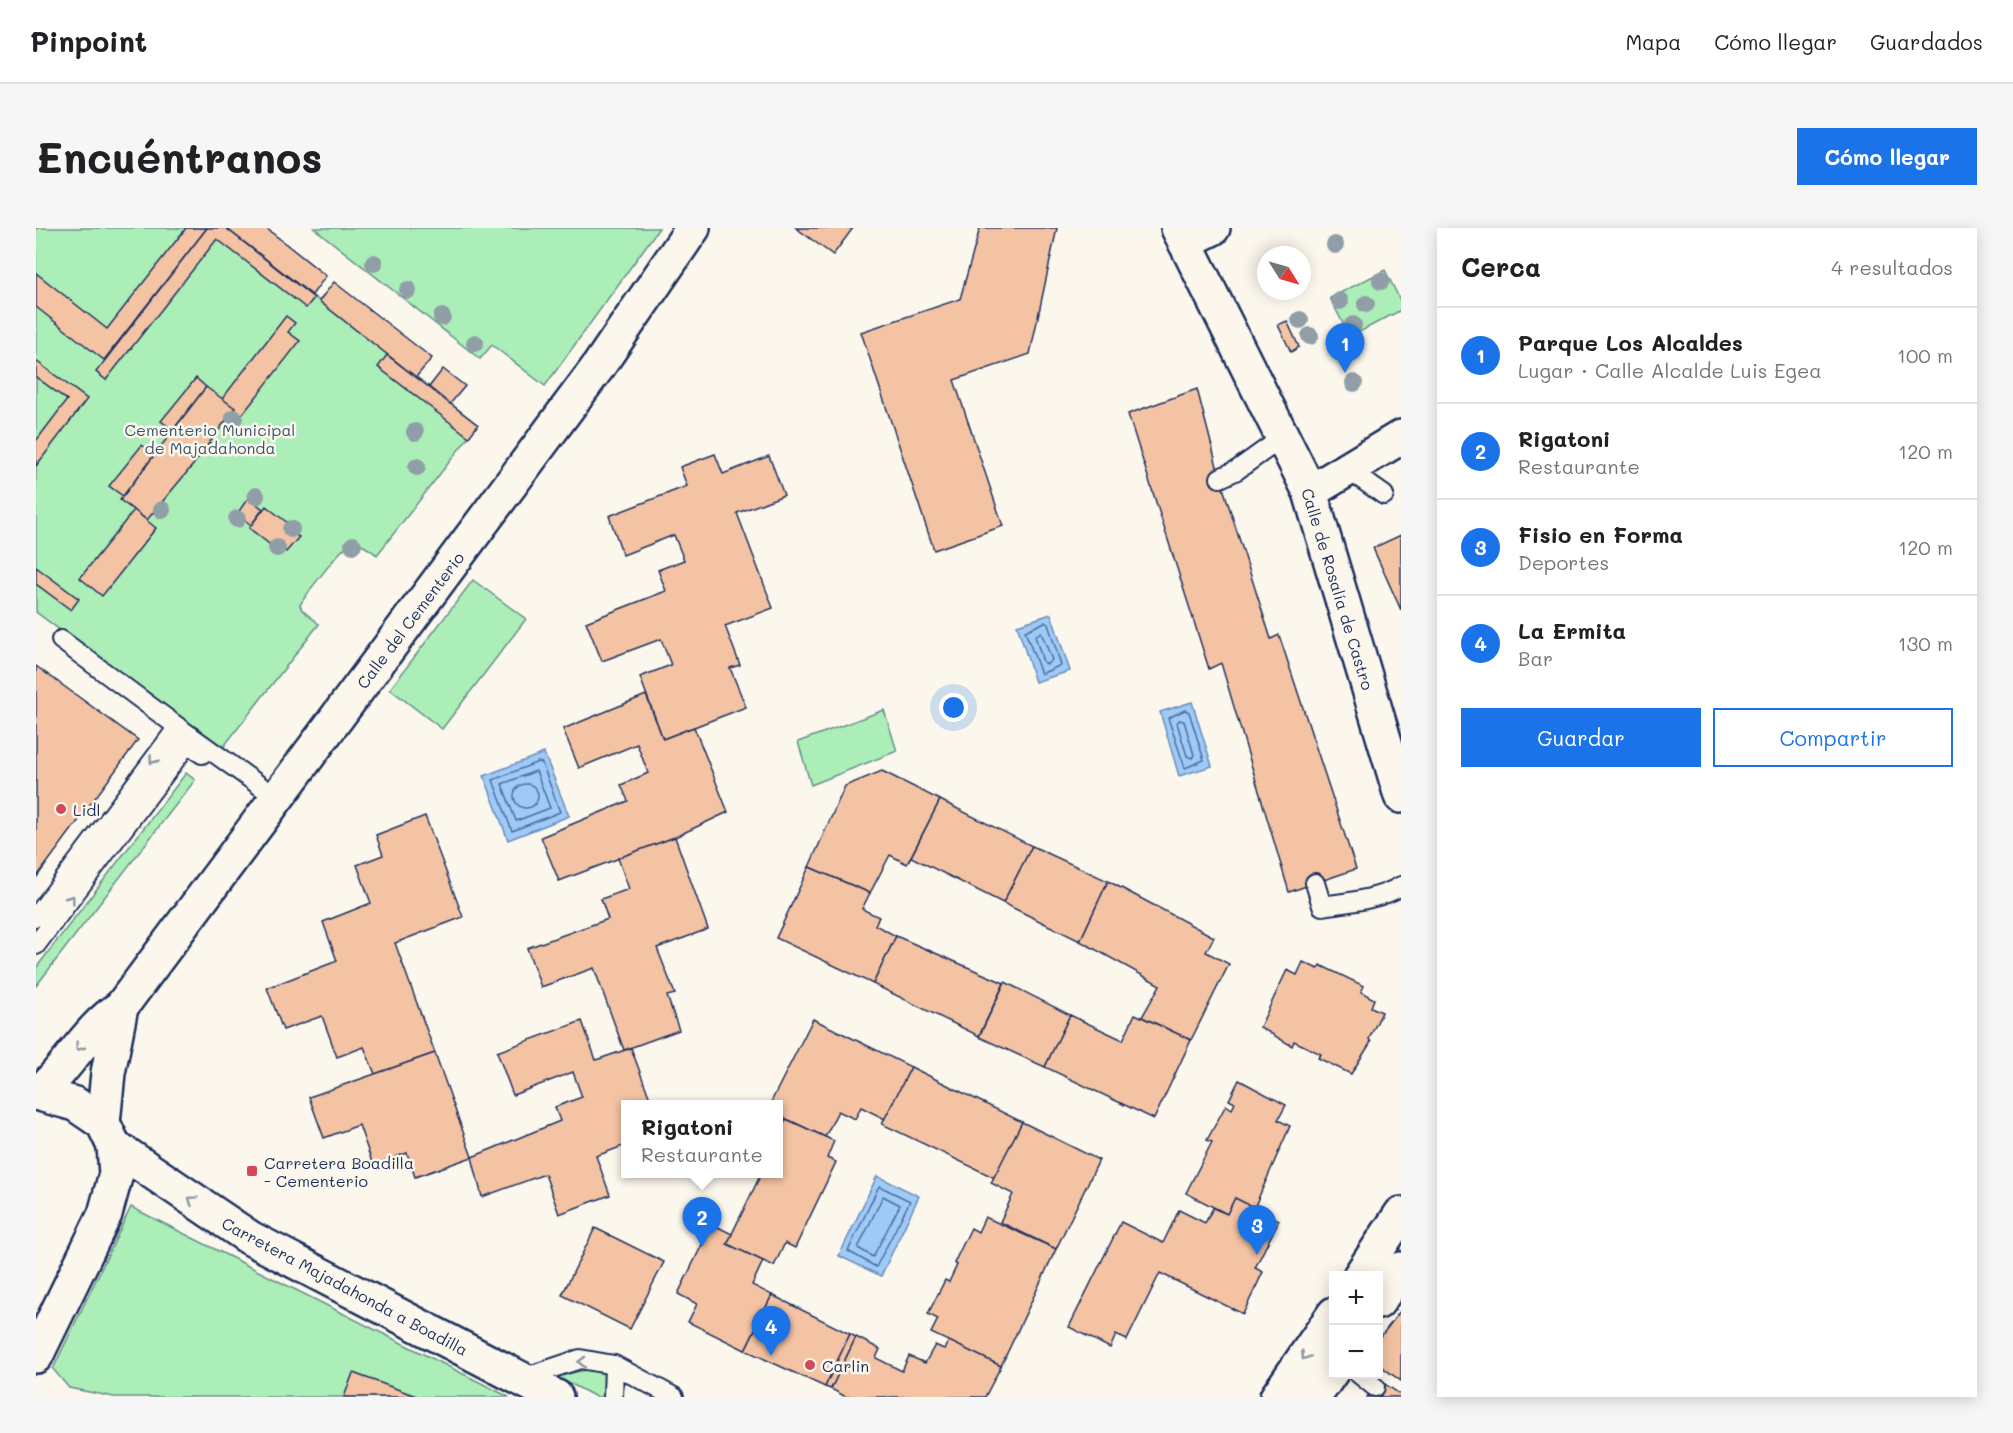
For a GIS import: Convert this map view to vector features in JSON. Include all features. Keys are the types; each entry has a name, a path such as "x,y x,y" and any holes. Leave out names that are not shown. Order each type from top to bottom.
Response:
{"street":[{"name":"Calle del Cementerio","path":"38,1092 62,1070 92,1030 104,1018 122,1007 598,367 693,228"},
{"name":"Calle de Rosalía de Castro","path":"1192,233 1310,492 1401,796"},
{"path":"1310,492 1401,437"},
{"name":"Calle del Cementerio","path":"36,1356 105,1214 116,1174 108,1134 108,1073 122,1007"},
{"name":"Carretera Majadahonda a Boadilla","path":"38,1092 75,1104 108,1134 250,1238 556,1397"},
{"path":"1363,1271 1401,1214"},
{"path":"1383,1295 1401,1269"},
{"path":"1277,1397 1329,1321"},
{"path":"1314,1397 1329,1375"}],"lane":[{"path":"1220,478 1237,470 1283,437"},
{"path":"1347,468 1384,495"},
{"path":"61,640 275,801"},
{"path":"36,917 178,727"},
{"path":"36,945 188,743 275,801"},
{"path":"1316,883 1322,906 1360,901 1391,892 1401,886"},
{"path":"520,1379 580,1359 614,1365 674,1397"},
{"path":"613,1397 614,1365"},
{"path":"1366,1379 1375,1386"}],"green space":[{"name":"Cementerio Municipal de Majadahonda","path":"36,228 226,228 478,425 377,555 362,545 352,543 341,552 309,591 300,605 302,610 319,624 221,750 36,612"},
{"path":"314,228 659,228 545,386 492,345 480,359"},
{"path":"1385,270 1401,302 1401,310 1350,337 1330,298"},
{"path":"473,580 526,619 442,729 390,689"},
{"path":"884,710 897,751 811,785 798,742"},
{"path":"186,773 195,780 36,986 36,968"},
{"path":"131,1207 509,1397 114,1397 69,1388 53,1369"},
{"path":"592,1369 608,1373 605,1397 596,1397 556,1376"}],"water":[{"path":"1051,614 1070,671 1035,682 1017,625"},
{"path":"1192,702 1212,766 1179,776 1160,712"},
{"path":"544,753 569,816 508,840 484,776"},
{"path":"877,1176 919,1196 881,1276 839,1256"}],"building":[{"path":"186,228 207,228 104,360 36,307 36,273 107,329"},
{"path":"207,228 226,228 314,298 306,308 217,239 106,380 96,372"},
{"path":"226,228 266,228 326,276 312,295"},
{"path":"796,228 853,228 833,255"},
{"path":"980,228 1057,228 1030,354 954,380 1003,526 934,550 861,332 960,299"},
{"path":"334,282 432,358 416,377 319,301"},
{"path":"286,316 295,323 288,332 300,341 242,415 222,399"},
{"path":"1287,321 1299,347 1291,352 1278,325"},
{"path":"387,355 478,425 469,437 378,367"},
{"path":"36,361 87,399 36,466 36,441 67,400 36,377"},
{"path":"443,369 465,386 450,404 429,387"},
{"path":"196,378 206,387 173,430 161,421"},
{"path":"206,387 235,408 193,465 147,520 120,500"},
{"path":"1197,389 1220,478 1271,639 1279,635 1356,869 1289,892 1221,663 1209,669 1128,414"},
{"path":"142,445 154,455 123,496 109,486"},
{"path":"715,454 723,474 769,456 784,495 737,513 773,608 725,626 740,665 730,668 746,707 663,739 640,677 671,665 661,639 602,661 586,622 666,591 658,570 684,560 674,535 623,555 609,516 687,486 680,467"},
{"path":"248,498 263,509 251,525 237,514"},
{"path":"266,506 289,524 285,529 299,537 286,552 276,542 273,547 249,528"},
{"path":"134,510 156,528 102,596 80,578"},
{"path":"1401,535 1401,610 1373,548"},
{"path":"36,567 79,599 71,610 36,584"},
{"name":"Lidl","path":"36,666 138,740 36,878"},
{"path":"646,695 663,739 694,727 728,812 675,837 559,881 541,837 628,801 621,785 648,773 637,744 579,768 563,729"},
{"path":"882,771 940,800 907,864 890,855 870,893 809,867 845,786"},
{"path":"940,800 1032,846 1003,903 911,857"},
{"path":"425,816 463,917 395,943 435,1053 375,1074 364,1047 337,1057 322,1016 283,1030 267,988 337,961 323,922 371,903 357,865 383,855 376,835"},
{"path":"675,837 708,929 657,948 675,994 667,996 679,1030 624,1050 594,968 541,987 527,948 608,919 601,899 629,889 618,858"},
{"path":"1032,846 1108,881 1080,941 1003,903"},
{"path":"809,867 870,893 862,909 879,917 875,925 896,936 873,984 776,938"},
{"path":"1108,881 1214,937 1206,952 1229,964 1191,1040 1142,1017 1160,985 1080,941"},
{"path":"896,936 1004,983 979,1036 873,984"},
{"path":"1303,962 1318,969 1320,965 1364,986 1361,992 1374,999 1371,1007 1382,1012 1369,1039 1371,1042 1351,1074 1318,1058 1321,1054 1294,1041 1292,1046 1260,1027 1287,970 1297,975"},
{"path":"1005,982 1070,1015 1045,1067 979,1037"},
{"path":"1135,1014 1191,1040 1154,1119 1045,1067 1070,1015 1123,1040"},
{"path":"813,1019 911,1067 885,1119 861,1107 855,1119 838,1111 825,1137 783,1117 783,1100 772,1100"},
{"path":"582,1021 596,1060 631,1048 650,1099 621,1100 621,1147 596,1156 610,1195 559,1214 545,1174 482,1197 472,1157 560,1121 555,1107 582,1097 573,1072 513,1095 497,1052"},
{"path":"435,1053 472,1157 415,1177 407,1153 373,1165 359,1125 324,1138 309,1097"},
{"path":"911,1067 1022,1122 995,1178 882,1124"},
{"path":"1239,1080 1286,1105 1278,1120 1290,1126 1254,1208 1235,1198 1227,1214 1186,1193 1212,1142 1207,1140 1226,1105 1232,1109 1235,1103 1229,1100"},
{"path":"786,1119 834,1141 827,1158 836,1162 795,1248 785,1243 774,1266 727,1244 759,1178 783,1178 783,1125"},
{"path":"1022,1122 1099,1160 1056,1249 1000,1222 1013,1194 991,1183"},
{"path":"1235,1198 1279,1220 1255,1268 1263,1272 1243,1314 1160,1273 1127,1340 1116,1335 1110,1348 1069,1327 1121,1222 1163,1243 1179,1210 1205,1223 1213,1208 1227,1214"},
{"path":"985,1217 1056,1249 1001,1366 931,1333 938,1319 928,1314 945,1280 949,1282 957,1265 954,1263 971,1228 978,1232"},
{"path":"712,1224 732,1234 727,1244 763,1261 752,1285 772,1295 745,1350 688,1322 697,1304 678,1294"},
{"path":"595,1228 664,1262 630,1329 562,1295"},
{"path":"772,1295 850,1334 825,1387 745,1350"},
{"path":"1401,1310 1401,1381 1383,1368 1383,1333"},
{"path":"850,1334 856,1337 831,1389 825,1387"},
{"path":"856,1337 880,1349 876,1358 902,1371 909,1356 925,1363 935,1345 944,1349 949,1341 1001,1366 985,1397 846,1397 831,1389"},
{"path":"353,1373 419,1397 344,1397"},
{"path":"1379,1380 1401,1395 1401,1397 1367,1397"}],"place":[{"name":"Parque Los Alcaldes","path":"1345,373"},
{"name":"Lidl","path":"61,809"},
{"name":"Carretera Boadilla - Cementerio","path":"252,1171"},
{"name":"Rigatoni","path":"702,1247"},
{"name":"Fisio en Forma","path":"1257,1255"},
{"name":"La Ermita","path":"771,1356"},
{"name":"Carlin","path":"810,1365"}]}
